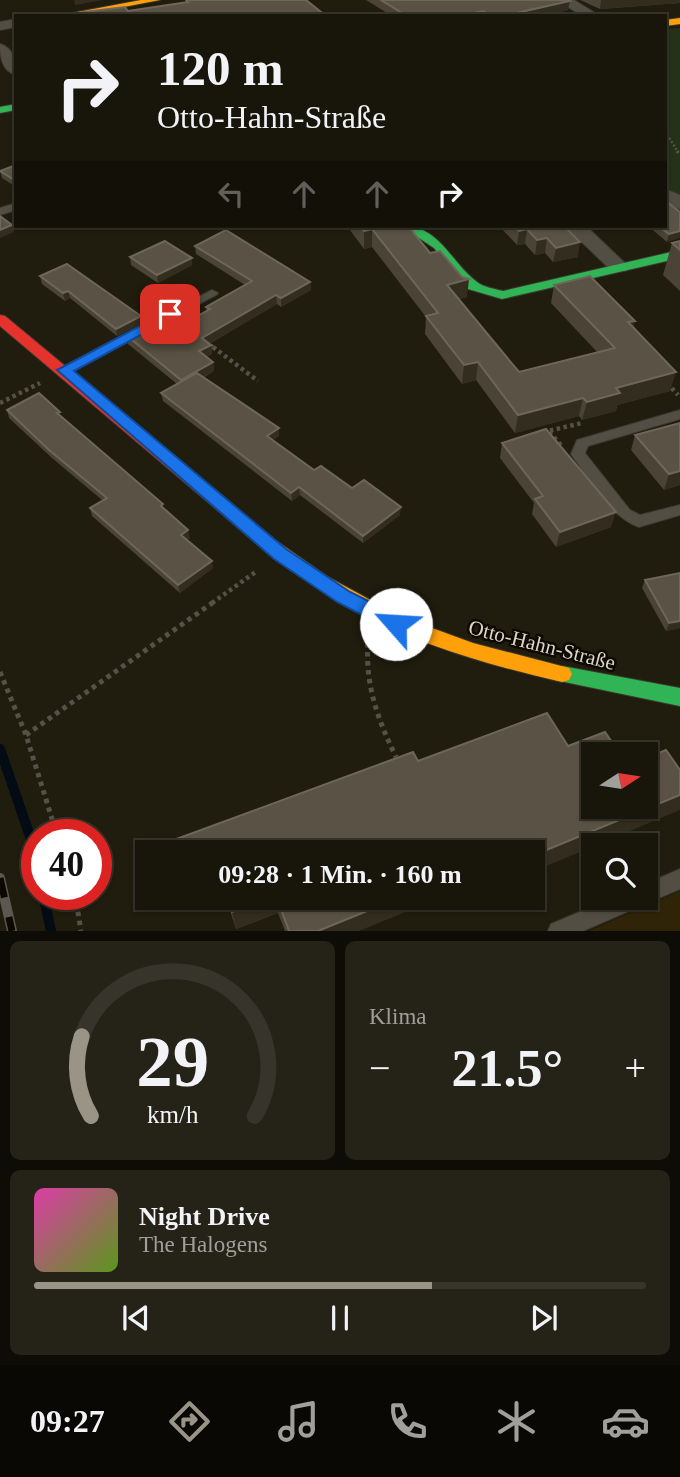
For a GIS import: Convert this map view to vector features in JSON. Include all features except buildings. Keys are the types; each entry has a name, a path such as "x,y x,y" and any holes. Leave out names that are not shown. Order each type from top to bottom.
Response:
{"street":[{"path":"72,14 156,0"},
{"path":"564,0 589,14"},
{"path":"0,49 14,67"},
{"path":"410,228 438,244 473,286 488,293 502,295 680,254"},
{"path":"577,228 619,267"},
{"name":"Otto-Hahn-Straße","path":"0,319 280,554 343,597 379,616 486,656 561,675 680,697"}],"lane":[{"path":"64,370 212,293"},
{"path":"680,414 582,443 578,454 625,514 639,521 680,510"},
{"path":"658,889 680,879"},
{"path":"558,931 608,910"}],"path":[{"path":"667,134 680,155"},
{"path":"203,339 258,381"},
{"path":"0,403 64,370"},
{"path":"659,374 678,396"},
{"path":"26,735 280,554"},
{"path":"379,616 368,638 364,666 373,710 396,757"},
{"path":"0,671 26,735 52,819"},
{"path":"78,910 81,931"}],"shaded area":[{"path":"680,891 680,931 589,931 637,910 658,910 658,901"}],"green space":[{"path":"667,28 680,28 680,195 667,189"}],"waterway":[{"path":"0,749 24,819"},
{"path":"46,910 51,931"}],"railway":[{"path":"0,878 12,931"}],"traffic: fast":[{"path":"0,110 14,107"},
{"path":"410,228 438,245 473,286 502,295 680,254"},
{"path":"562,674 680,697"}],"traffic: slow":[{"path":"72,14 156,0"},
{"path":"667,23 680,21"},
{"path":"248,527 322,582 395,622 473,651 562,674"}],"traffic: jam":[{"path":"0,319 248,527"}],"route":[{"path":"170,314 64,370 280,554 343,597 396,624"}]}
